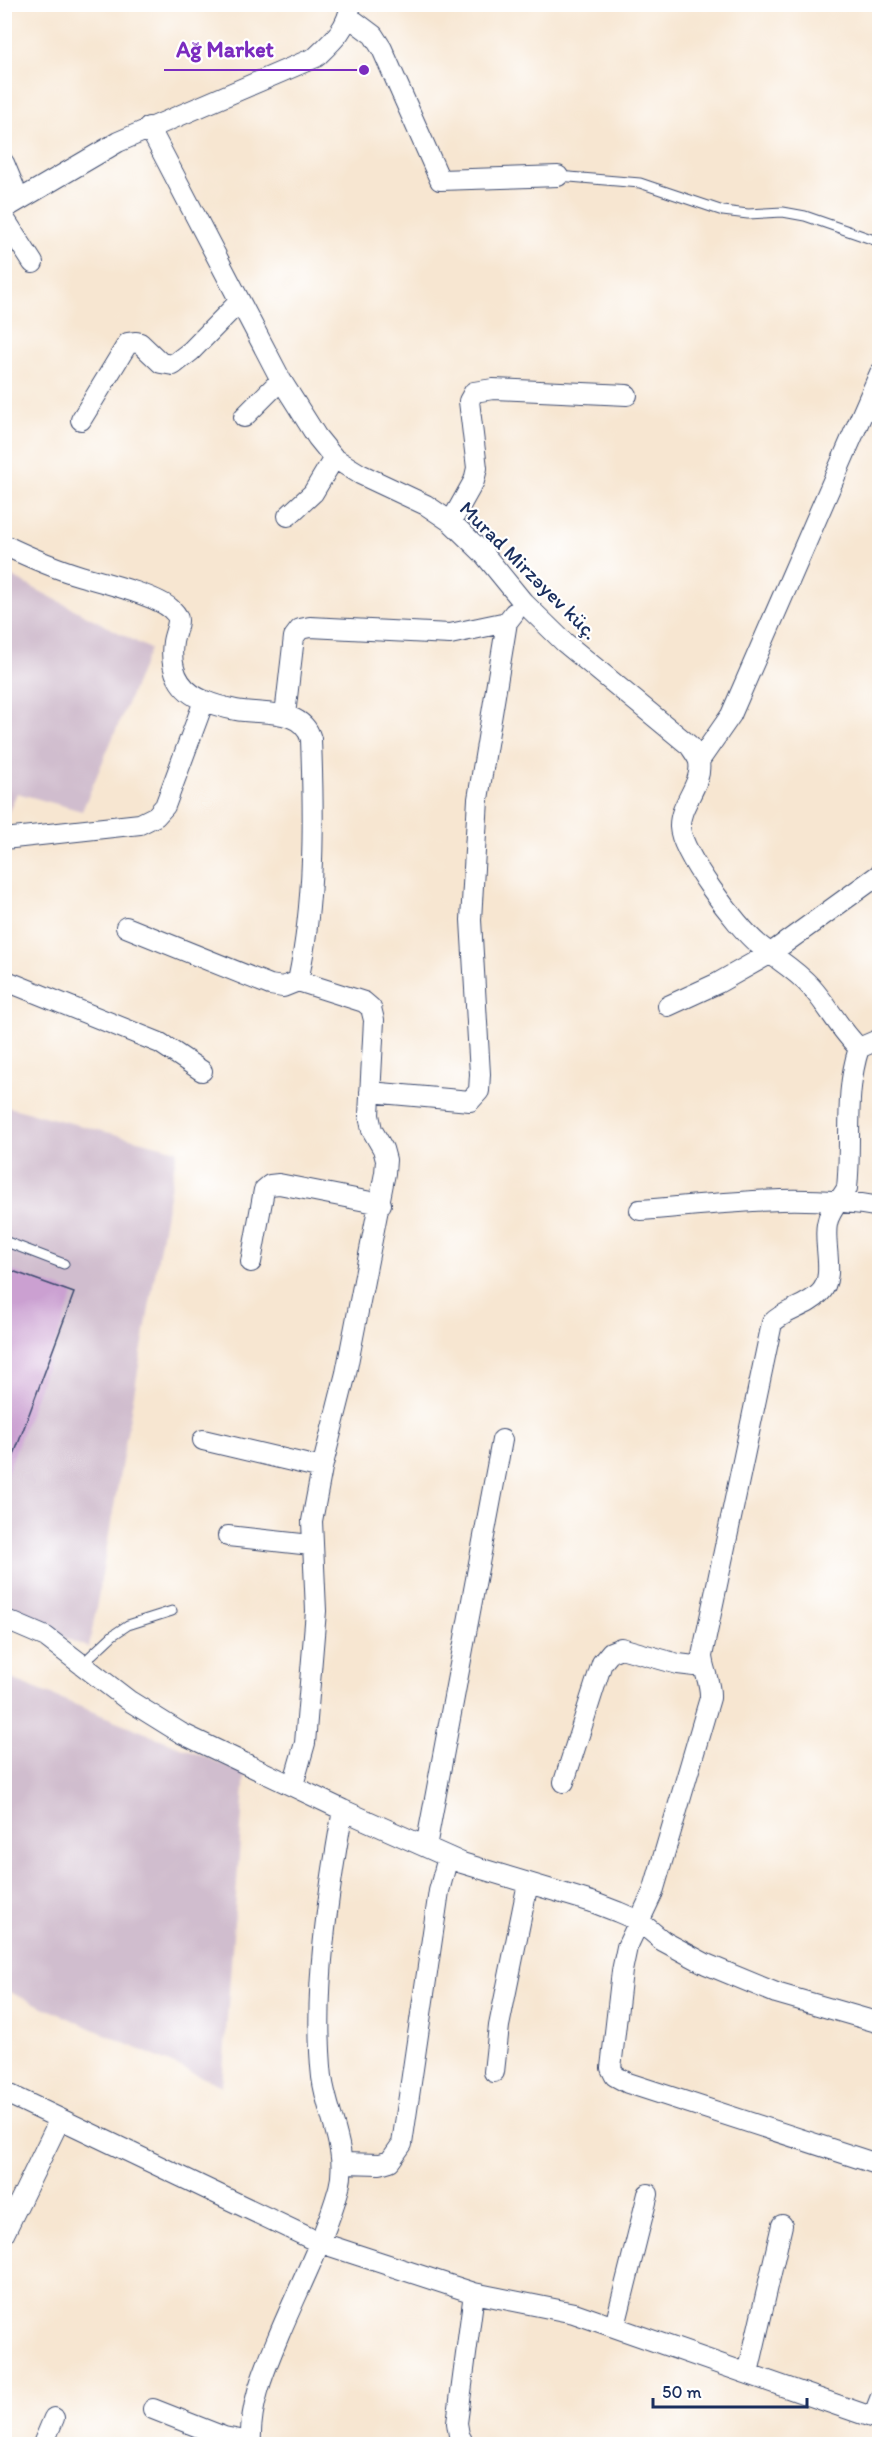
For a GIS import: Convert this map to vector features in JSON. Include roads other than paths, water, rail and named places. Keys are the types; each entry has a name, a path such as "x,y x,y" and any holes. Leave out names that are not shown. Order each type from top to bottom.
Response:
{"street":[{"path":"4,162 12,204 97,153 149,127 316,57 341,34 350,11 373,35 382,49 440,180 558,176"},
{"name":"Murad Mirzəyev küç.","path":"149,127 281,380 317,437 334,458 360,474 426,505 451,522 483,553 523,602 564,642 690,746 699,761"},
{"path":"4,218 33,263"},
{"path":"81,420 128,344 136,342 161,363 173,365 191,351 239,302"},
{"path":"859,1048 847,1037 811,987 783,961 749,935 707,882 686,850 680,826 686,803 698,777 699,761 731,715 879,373"},
{"path":"244,417 281,380"},
{"path":"451,522 474,481 477,468 469,401 474,392 493,389 627,395"},
{"path":"288,516 313,493 334,458"},
{"path":"4,545 35,560 80,576 115,585 168,606 176,613 178,621 172,657 176,676 185,690 204,701 236,710 285,715 301,722 308,729 311,739 313,801 311,857 309,904 298,981"},
{"path":"370,1092 470,1101 479,1092 480,1074 471,920 478,799 507,622 523,602"},
{"path":"285,715 294,637 300,629 310,627 450,634 507,622"},
{"path":"4,839 140,824 156,816 165,806 204,701"},
{"path":"668,1006 718,983 771,952 879,874"},
{"path":"126,927 270,986 283,987 298,981 364,1002 371,1008 374,1020 369,1115 372,1130 383,1149 386,1160 381,1204 312,1521 311,1545 316,1611 305,1743 293,1785"},
{"path":"4,980 160,1043 202,1071"},
{"path":"859,1048 879,1040"},
{"path":"859,1048 851,1077 847,1188 841,1201 830,1213 826,1225 827,1281 822,1292 812,1300 781,1314 772,1323 702,1656 703,1667 709,1679 710,1698 653,1892 627,1947 622,1971 611,2068 615,2076 639,2086 879,2164"},
{"path":"251,1262 264,1190 270,1185 279,1184 381,1204"},
{"path":"640,1210 766,1201 841,1201 879,1212"},
{"path":"203,1440 322,1468"},
{"path":"426,1847 502,1440"},
{"path":"228,1536 311,1545"},
{"path":"4,1619 46,1637 128,1700 181,1733 343,1810 448,1857 592,1902 639,1921 663,1941 706,1964 766,1989 879,2023"},
{"path":"564,1782 602,1663 611,1652 621,1648 678,1664 703,1667"},
{"path":"153,2409 224,2437 251,2443 252,2413 256,2393 338,2190 343,2163 322,2078 320,2023 332,1872 343,1810"},
{"path":"343,2163 380,2164 390,2160 402,2144 439,1891 448,1857"},
{"path":"494,2072 498,2026 528,1883"},
{"path":"4,2092 318,2242 474,2293 574,2313 748,2373 877,2412"},
{"path":"4,2234 60,2119"},
{"path":"615,2326 648,2194"},
{"path":"748,2373 782,2225"},
{"path":"464,2445 459,2435 457,2422 474,2293"},
{"path":"43,2445 54,2418"}],"lane":[{"path":"558,176 640,183 723,211 748,214 783,212 806,216 879,242"},
{"path":"4,1241 64,1264"},
{"path":"82,1664 113,1635 128,1626 172,1611"}],"place":[{"name":"Ağ Market","path":"364,70"}]}
